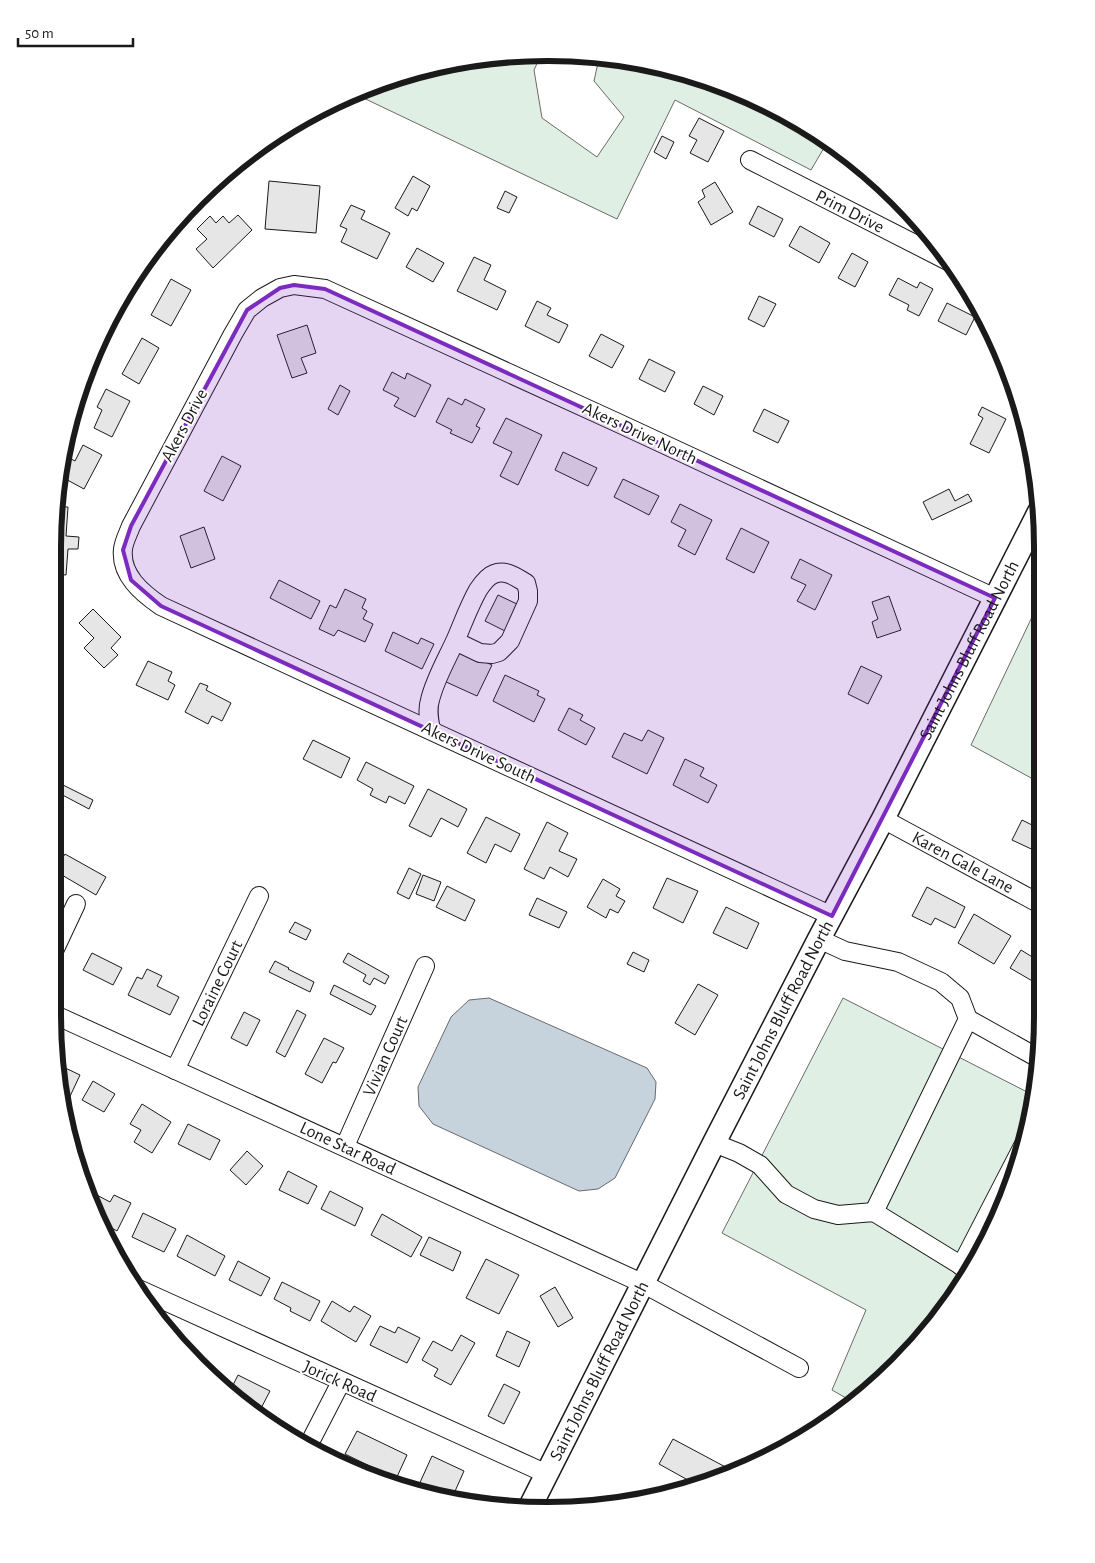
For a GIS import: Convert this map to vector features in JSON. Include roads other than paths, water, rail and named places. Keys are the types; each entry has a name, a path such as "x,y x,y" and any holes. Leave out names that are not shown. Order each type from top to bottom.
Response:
{"main road":[{"name":"Saint Johns Bluff Road North","path":"533,1502 714,1143 819,939 884,819 995,598 1033,529"}],"street":[{"name":"Prim Drive","path":"750,160 936,255"},
{"name":"Akers Drive North","path":"280,288 294,284 325,289 995,598"},
{"name":"Akers Drive","path":"131,580 123,561 125,540 131,526 247,310 262,298 280,288"},
{"path":"431,730 428,715 429,700 455,641 479,590 487,579 494,574 508,573 526,584 528,600 510,641 499,652 492,654 480,653 455,641"},
{"name":"Akers Drive South","path":"131,580 146,595 162,606 832,916"},
{"name":"Karen Gale Lane","path":"884,819 1034,901"},
{"name":"Loraine Court","path":"175,1070 259,896"},
{"path":"61,935 76,904"},
{"path":"819,939 845,951 898,962 941,982 960,998 968,1019 1032,1055"},
{"name":"Vivian Court","path":"345,1146 425,966"},
{"name":"Lone Star Road","path":"61,1018 644,1284 799,1368"},
{"path":"874,1212 968,1019"},
{"path":"714,1143 739,1153 760,1166 786,1194 814,1209 838,1215 874,1212 964,1267"},
{"path":"971,1254 999,1196"},
{"name":"Jorick Road","path":"152,1298 547,1474"},
{"path":"311,1441 341,1382"}]}
